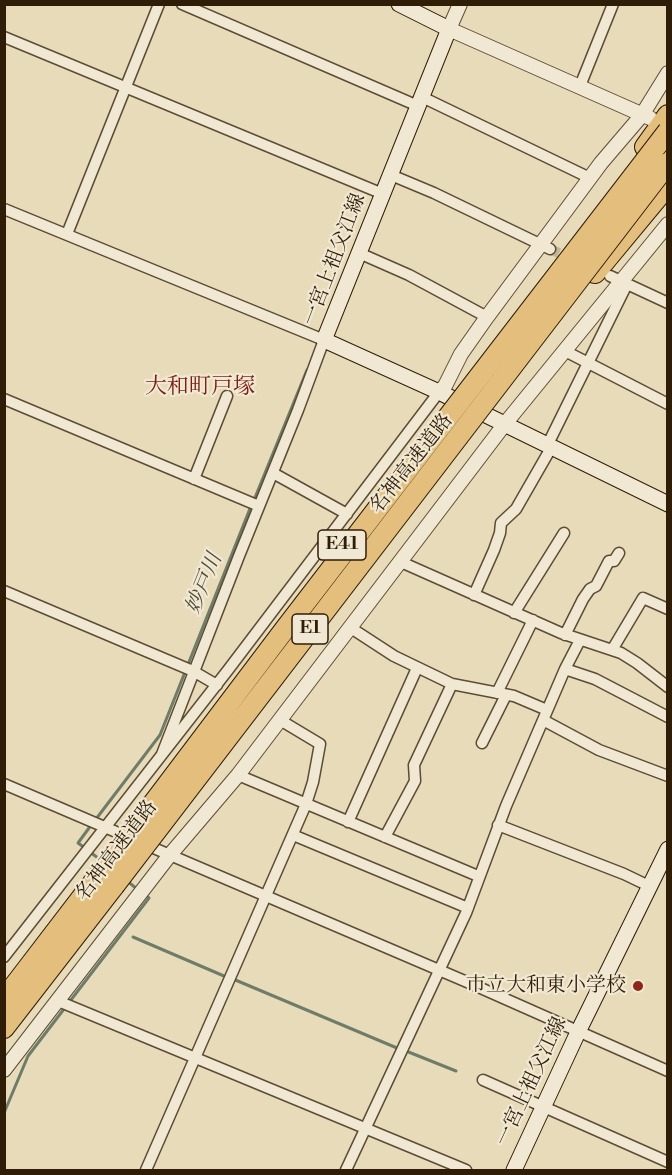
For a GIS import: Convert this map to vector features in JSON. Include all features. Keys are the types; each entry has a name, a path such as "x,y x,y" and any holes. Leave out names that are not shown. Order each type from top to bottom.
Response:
{"highway":[{"name":"E41","path":"211,742 280,626 591,221 653,116"},
{"name":"名神高速道路","path":"4,1028 107,880 668,131"},
{"name":"名神高速道路","path":"211,742 668,163"},
{"path":"211,742 367,564 668,185"},
{"name":"名神高速道路","path":"4,999 107,880"}],"main road":[{"path":"399,4 449,29"},
{"name":"一宮上祖父江線","path":"449,29 324,340 439,392 668,504"},
{"name":"一宮上祖父江線","path":"514,1170 649,886 666,859"}],"street":[{"path":"67,234 159,4"},
{"path":"182,4 420,102 590,178"},
{"path":"460,4 449,29 653,116"},
{"path":"580,86 613,4"},
{"path":"4,37 383,194"},
{"path":"4,957 217,685 445,386 461,354 487,317 546,247 590,178 653,116 668,73"},
{"path":"391,174 546,247"},
{"path":"4,209 324,340 273,473 254,505 189,669 162,754"},
{"path":"4,1071 64,1004 169,856 238,775 504,425 668,224"},
{"path":"359,253 409,275 487,317"},
{"path":"620,281 668,303"},
{"path":"474,595 500,533 501,523 516,509 549,447 588,364 620,281"},
{"path":"566,351 668,404"},
{"path":"194,479 228,396"},
{"path":"4,399 254,505"},
{"path":"273,473 347,514"},
{"path":"514,613 564,533"},
{"path":"565,635 583,598 590,589 596,586 609,561 614,561 619,553"},
{"path":"401,562 565,635 612,650 638,663 668,687"},
{"path":"4,591 189,669 217,685"},
{"path":"612,650 643,598 668,609"},
{"path":"482,743 533,621"},
{"path":"351,628 417,668 452,684 522,699 599,750 668,776"},
{"path":"345,1170 468,908 498,825 565,669 580,640"},
{"path":"348,822 417,668"},
{"path":"565,669 595,679 668,717"},
{"path":"385,837 415,781 414,765 452,684"},
{"path":"146,1170 306,804 321,744 280,720"},
{"path":"238,775 478,876"},
{"path":"4,784 579,1030 668,1071"},
{"path":"498,825 649,886"},
{"path":"293,835 468,908"},
{"path":"64,1004 466,1170"},
{"path":"483,1080 668,1162"}],"waterway":[{"name":"妙戸川","path":"254,500 307,370"},
{"name":"妙戸川","path":"96,819 160,735 251,506"},
{"name":"妙戸川","path":"85,848 78,843 89,828"},
{"name":"妙戸川","path":"90,852 102,861"},
{"name":"妙戸川","path":"126,880 137,889"},
{"name":"妙戸川","path":"4,1113 28,1056 149,898 145,895"},
{"path":"133,937 224,976"},
{"path":"233,979 397,1048"},
{"path":"406,1051 456,1071"}],"tunnel":[{"path":"550,249 574,260"}],"place":[{"name":"市立大和東小学校","path":"638,986"}],"district":[{"name":"大和町戸塚","path":"200,388"}]}
